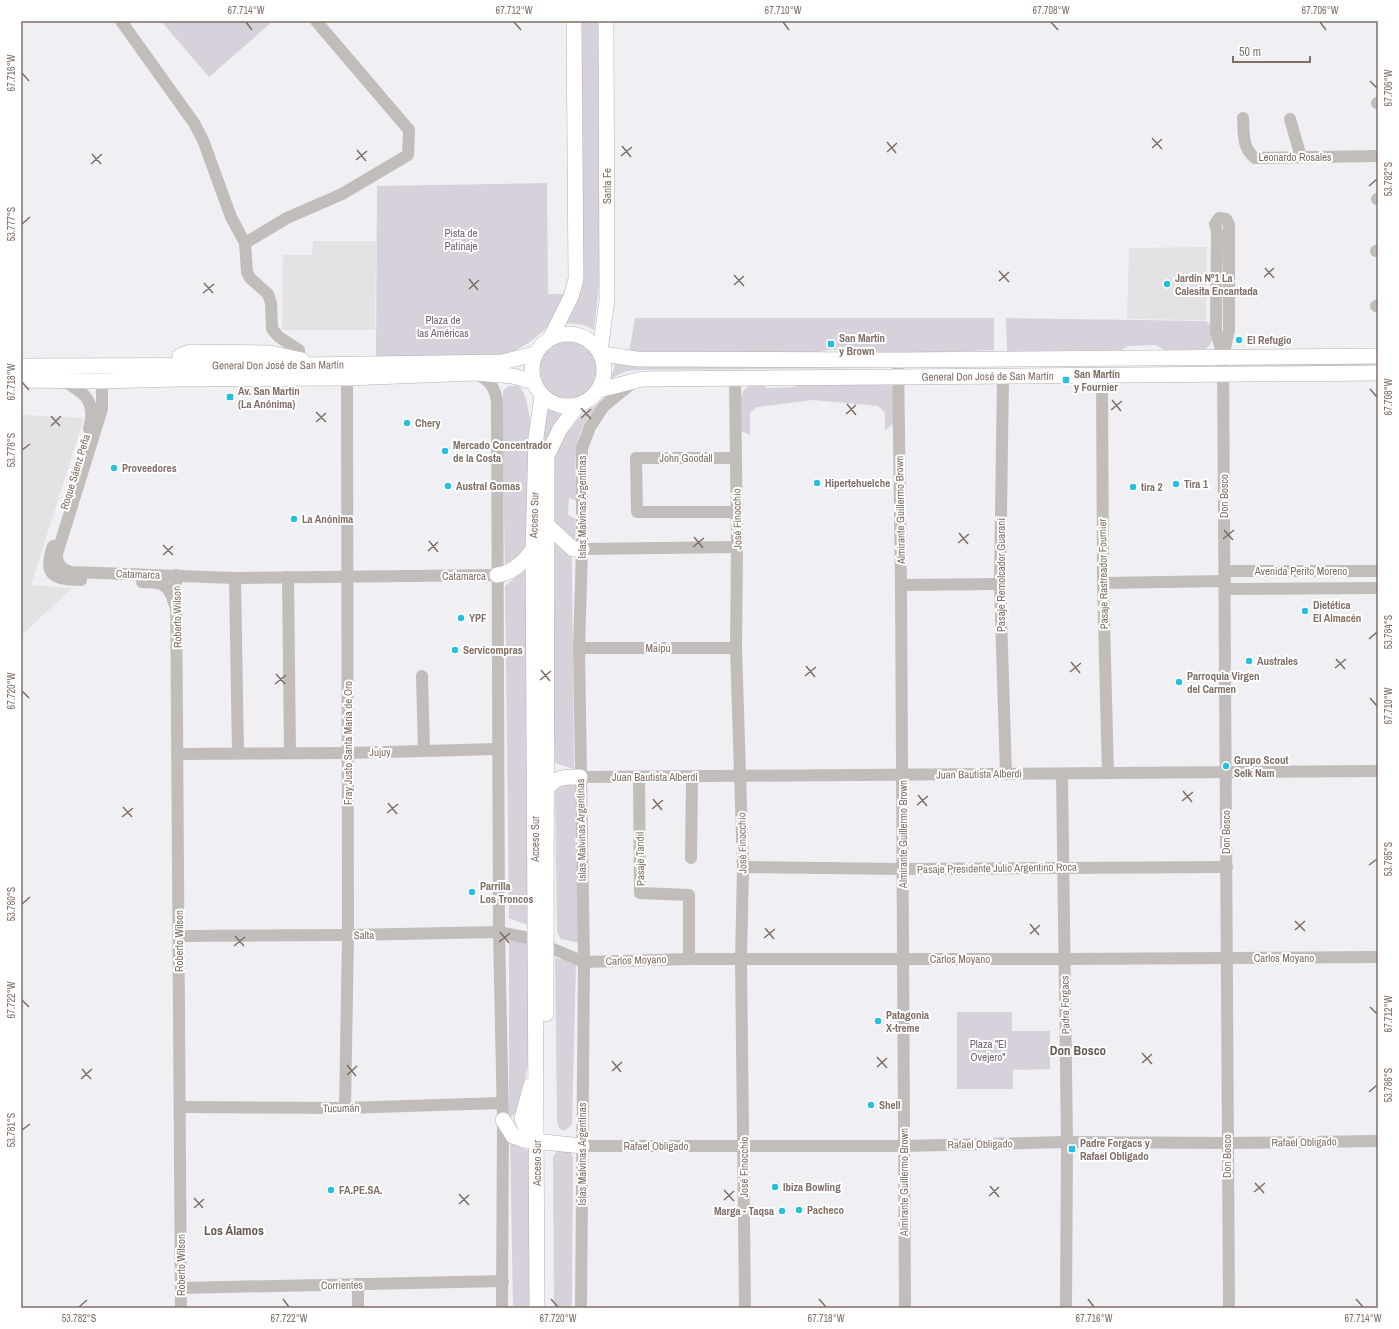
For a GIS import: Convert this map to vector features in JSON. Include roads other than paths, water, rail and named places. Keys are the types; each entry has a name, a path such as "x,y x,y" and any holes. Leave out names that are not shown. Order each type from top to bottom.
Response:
{"main road":[{"path":"551,337 571,297 576,279 574,21"},
{"name":"Santa Fe","path":"601,352 607,300 606,21"},
{"path":"562,333 578,335 593,342 601,352 605,371 599,390 593,397 578,405 559,405 542,396 534,382 532,363 535,354 544,342 551,337 562,333"},
{"path":"179,372 180,356 190,352 270,353 320,365"},
{"name":"General Don José de San Martín","path":"601,352 637,359 898,360 1378,356"},
{"name":"General Don José de San Martín","path":"21,380 99,381 179,372 320,365 502,362 535,354"},
{"name":"General Don José de San Martín","path":"21,366 91,366 179,372 347,378 475,373 513,376 534,382"},
{"name":"General Don José de San Martín","path":"599,390 642,379 1223,373 1378,373"},
{"name":"Acceso Sur","path":"537,1308 541,1142 540,943 532,550 536,437 542,396"},
{"name":"Acceso Sur","path":"547,1308 541,1142 536,1071 545,791 547,456 560,429 578,405"},
{"path":"546,524 573,549 582,549"},
{"path":"497,576 506,574 517,567 532,550"},
{"path":"545,791 552,782 557,779 580,777"},
{"path":"503,1120 513,1136 524,1140 582,1146"}],"street":[{"path":"121,21 194,123 203,140 231,217 245,243 247,272 250,278 268,294 271,302 272,329 279,337 299,350 293,358"},
{"path":"245,243 287,218 342,194 408,155 409,130 316,21"},
{"name":"Leonardo Rosales","path":"1243,118 1245,145 1248,152 1255,158 1378,156"},
{"path":"1290,118 1301,157"},
{"name":"Don Bosco","path":"1223,357 1216,331 1217,232 1215,224 1217,220 1221,218 1228,220 1230,225 1229,330 1223,357 1229,1308"},
{"name":"Almirante Guillermo Brown","path":"898,360 903,775 902,959 905,1308"},
{"name":"Roque Sáenz Peña","path":"62,380 78,389 86,397 92,414 49,558 48,566 57,570 57,554 102,409 103,394 99,381 91,366"},
{"path":"475,373 488,381 496,395 497,403 499,932 503,1120 502,1308"},
{"name":"Pasaje Rastreador Fournier","path":"1102,375 1103,583 1108,773"},
{"name":"Pasaje Remolcador Guaraní","path":"1003,376 1000,584 1006,774"},
{"name":"José Finocchio","path":"735,377 737,512 736,648 743,867 741,959 745,1308"},
{"name":"Fray Justo Santa María de Oro","path":"345,1108 348,936 347,378"},
{"name":"Islas Malvinas Argentinas","path":"581,1308 584,962 580,777 582,448 590,427 604,406 613,396 632,383 642,379"},
{"name":"John Goodall","path":"736,458 636,458 636,512 737,512"},
{"path":"582,549 737,547"},
{"name":"Catamarca","path":"57,570 72,572 235,578 497,576"},
{"name":"Catamarca","path":"57,570 66,579 159,583 170,590 177,612"},
{"name":"Avenida Perito Moreno","path":"1103,583 1225,580 1378,571"},
{"name":"Roberto Wilson","path":"176,575 181,1308"},
{"path":"288,577 290,753"},
{"path":"235,578 238,753"},
{"name":"Avenida Perito Moreno","path":"1225,580 1378,588"},
{"path":"901,585 1000,584"},
{"name":"Maipú","path":"580,648 736,648"},
{"path":"422,676 424,750"},
{"name":"Jujuy","path":"178,754 348,753 498,749"},
{"name":"Juan Bautista Alberdi","path":"580,777 741,777 1378,771"},
{"name":"Padre Forgacs","path":"1062,774 1067,1142 1066,1308"},
{"name":"Pasaje Tandil","path":"639,777 640,893 689,896 689,958"},
{"path":"691,858 692,777"},
{"name":"Pasaje Presidente Julio Argentino Roca","path":"743,867 903,869 1226,867"},
{"name":"Salta","path":"179,936 348,936 499,932 513,933 540,943"},
{"name":"Carlos Moyano","path":"540,943 584,962 689,958 1064,959 1378,957"},
{"name":"Tucumán","path":"180,1107 345,1108 502,1103"},
{"name":"Rafael Obligado","path":"582,1146 904,1146 1067,1142 1227,1143 1378,1141"},
{"name":"Corrientes","path":"181,1288 503,1281"},
{"path":"358,1284 358,1308"}],"place":[{"name":"Jardín Nº1 La Calesita Encantada","path":"1167,284"},
{"name":"El Refugio","path":"1239,340"},
{"name":"San Martín y Brown","path":"831,344"},
{"name":"San Martín y Fournier","path":"1066,380"},
{"name":"Av. San Martín (La Anónima)","path":"230,397"},
{"name":"Chery","path":"407,423"},
{"name":"Mercado Concentrador de la Costa","path":"445,451"},
{"name":"Proveedores","path":"114,468"},
{"name":"Hipertehuelche","path":"817,483"},
{"name":"Tira 1","path":"1176,484"},
{"name":"Austral Gomas","path":"448,486"},
{"name":"tira 2","path":"1133,487"},
{"name":"La Anónima","path":"294,519"},
{"name":"Dietética El Almacén","path":"1305,611"},
{"name":"YPF","path":"461,618"},
{"name":"Servicompras","path":"455,650"},
{"name":"Australes","path":"1249,661"},
{"name":"Parroquia Virgen del Carmen","path":"1179,682"},
{"name":"Grupo Scout Selk Nam","path":"1226,766"},
{"name":"Parrilla Los Troncos","path":"472,892"},
{"name":"Patagonia X-treme","path":"878,1021"},
{"name":"Shell","path":"871,1105"},
{"name":"Padre Forgacs y Rafael Obligado","path":"1072,1149"},
{"name":"Ibiza Bowling","path":"775,1187"},
{"name":"FA.PE.SA.","path":"331,1190"},
{"name":"Pacheco","path":"799,1210"},
{"name":"Marga - Taqsa","path":"782,1211"}],"district":[{"name":"Don Bosco","path":"1078,1050"},
{"name":"Los Álamos","path":"234,1230"}],"park label":[{"name":"Pista de Patinaje","path":"461,239"},
{"name":"Plaza de las Américas","path":"443,326"},
{"name":"Plaza \"El Ovejero\"","path":"988,1050"}]}
